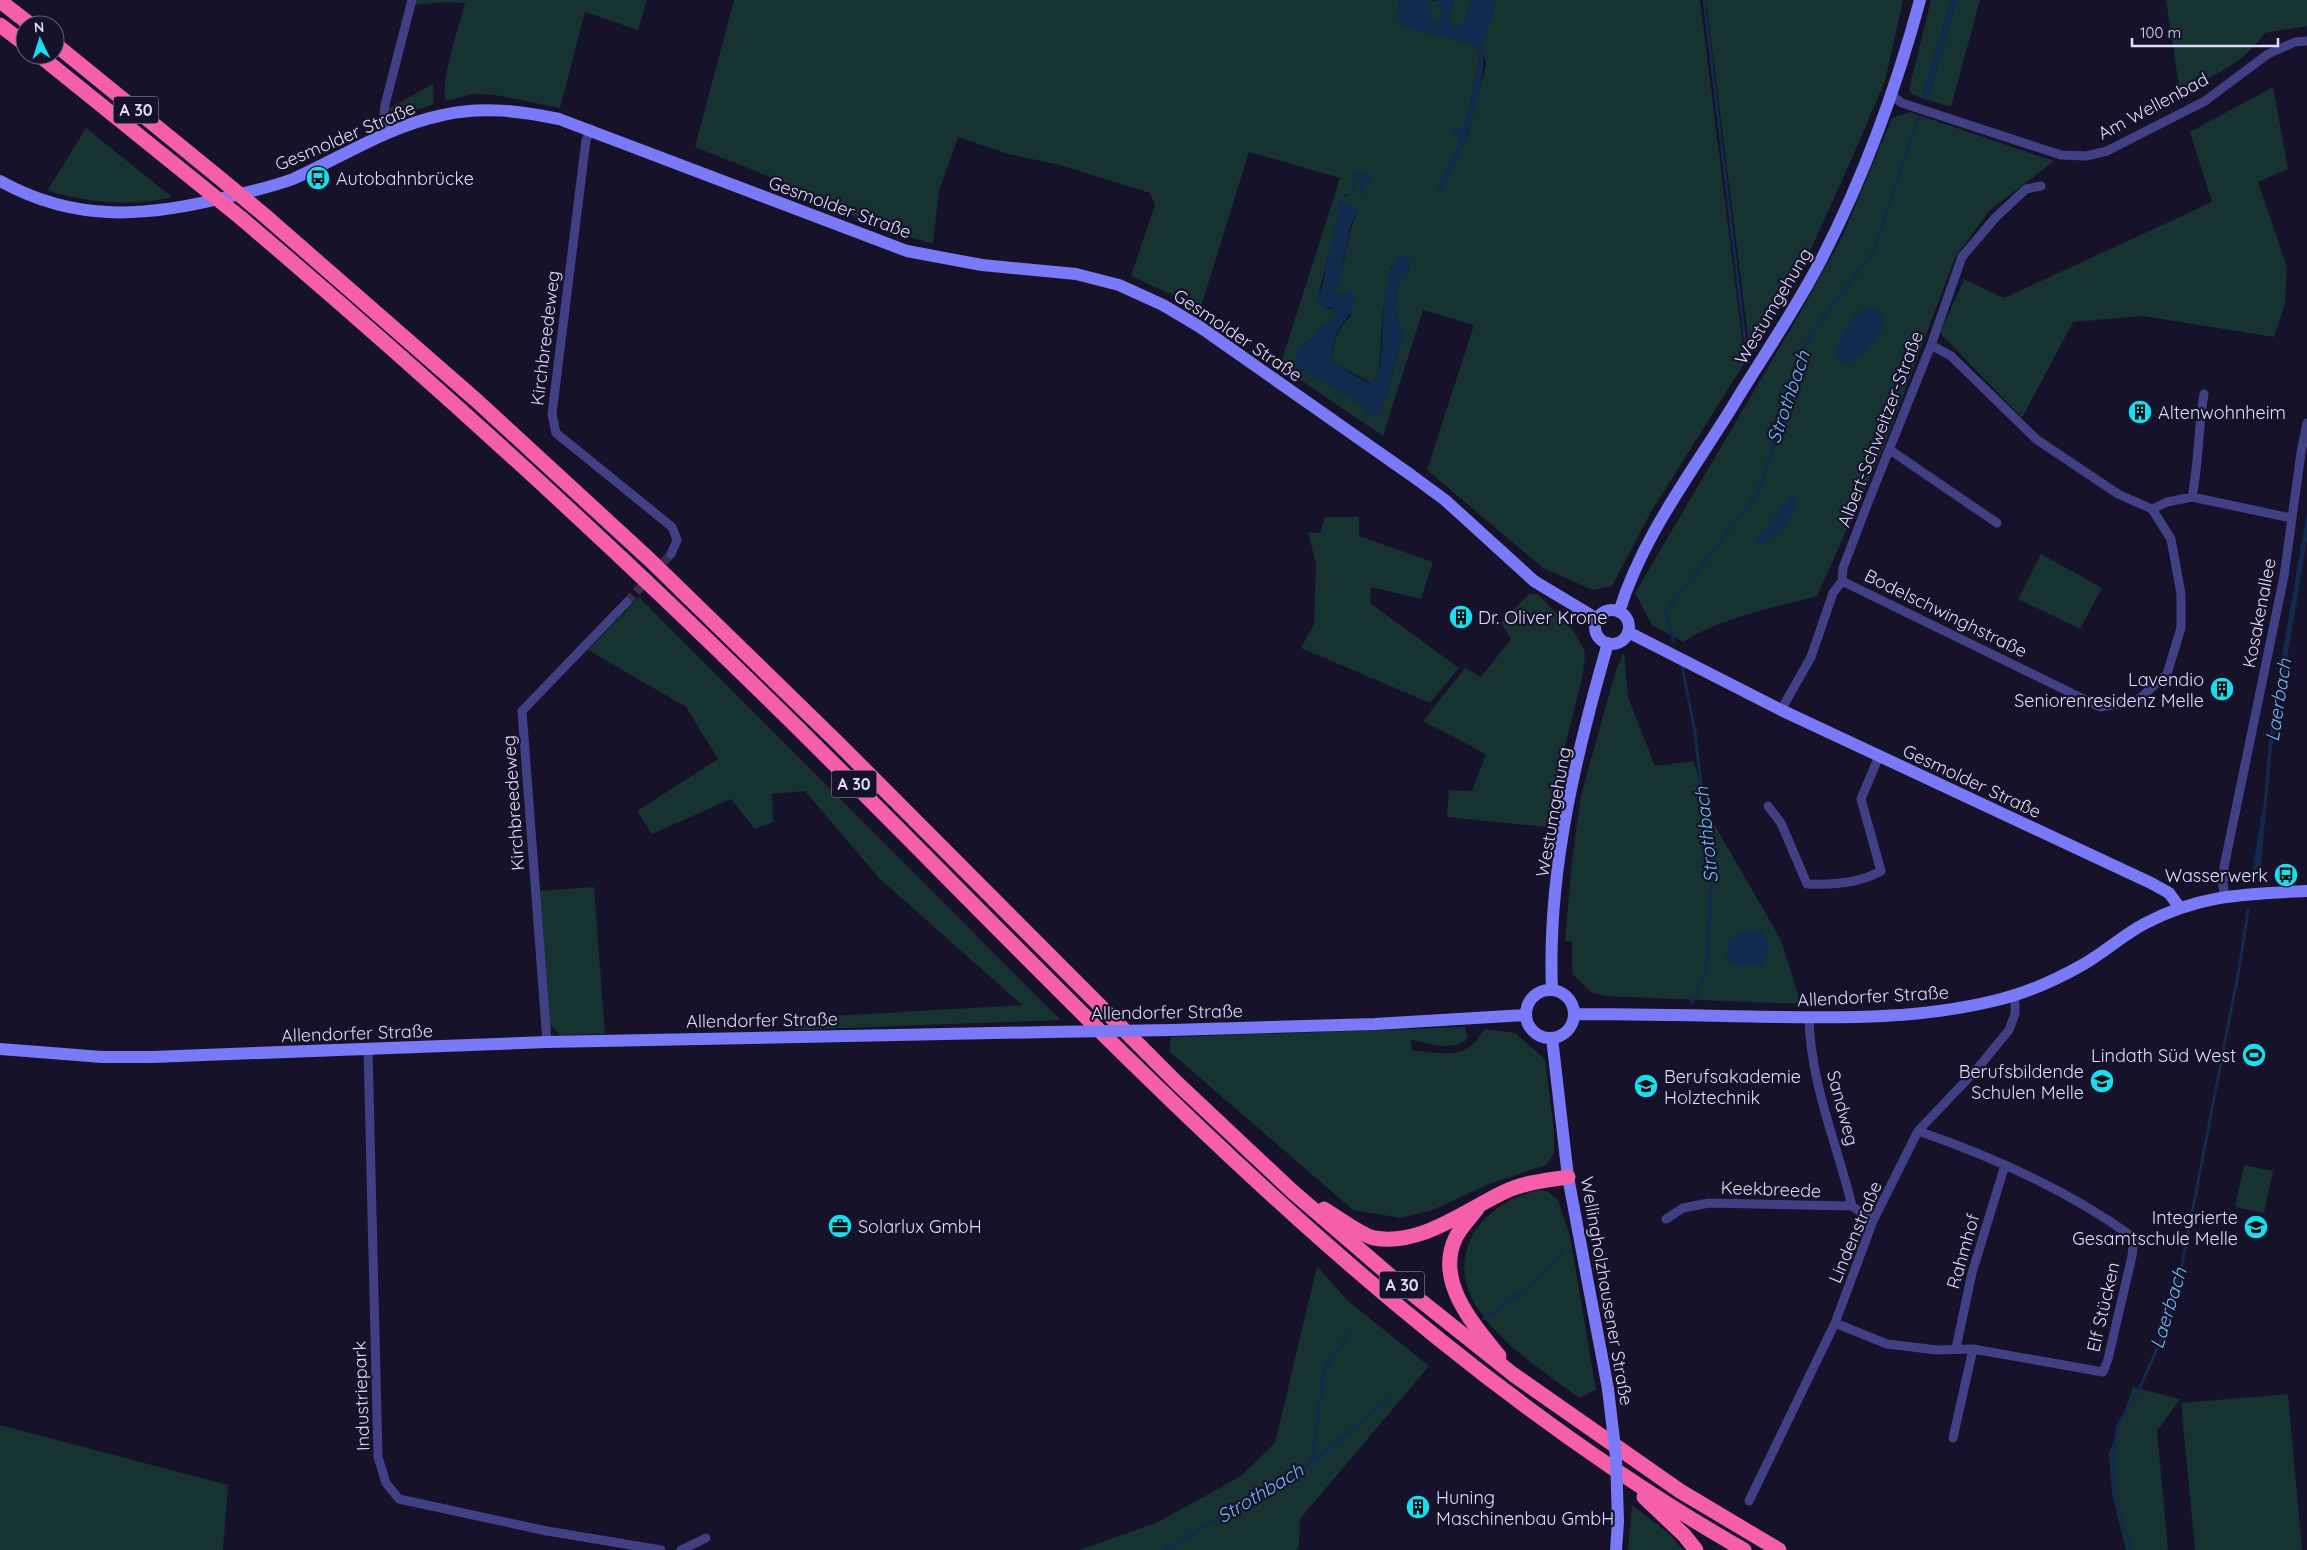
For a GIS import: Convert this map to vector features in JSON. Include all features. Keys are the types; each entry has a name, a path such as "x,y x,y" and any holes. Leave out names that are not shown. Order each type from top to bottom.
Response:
{"highway":[{"path":"0,1 18,15"},
{"path":"0,25 15,36"},
{"name":"A 30","path":"65,52 263,214 476,400 650,560 830,736 1177,1083 1292,1191 1436,1314 1514,1375 1680,1490 1779,1550"},
{"name":"A 30","path":"51,65 241,218 456,405 638,572 835,765 1114,1045 1304,1224 1461,1356 1621,1475 1744,1550"},
{"path":"1292,1191 1373,1238 1407,1237 1437,1228 1503,1192 1536,1182 1568,1177"},
{"path":"1479,1205 1456,1237 1450,1256 1454,1291 1472,1322 1514,1375"},
{"path":"1621,1475 1684,1535 1696,1550"}],"main road":[{"name":"Westumgehung","path":"1619,612 1652,532 1734,405 1822,259 1860,176 1891,95 1920,0"},
{"name":"Gesmolder Straße","path":"0,181 41,201 66,208 115,213 158,212 282,183 389,133 442,115 494,109 559,118 907,251 982,265 1076,274 1119,285 1163,305 1200,327 1411,475 1445,500 1534,581 1597,619"},
{"path":"1609,610 1619,612 1628,622 1628,632 1623,640 1608,643 1597,634 1597,619 1609,610"},
{"name":"Gesmolder Straße","path":"1628,632 1781,710 2151,883 2169,893 2180,908"},
{"name":"Westumgehung","path":"1552,989 1555,914 1564,834 1585,732 1608,643"},
{"path":"2180,908 2203,900 2225,896 2307,892"},
{"name":"Allendorfer Straße","path":"1574,1014 1809,1018 1928,1013 1963,1008 2015,995 2047,983 2085,963 2145,923 2180,908"},
{"path":"1552,989 1566,995 1574,1007 1574,1014 1573,1021 1565,1033 1552,1038 1534,1032 1526,1022 1525,1015 1526,1007 1536,993 1552,989"},
{"name":"Allendorfer Straße","path":"0,1048 102,1057 142,1057 547,1042 1172,1030 1375,1024 1525,1015"},
{"name":"Wellingholzhausener Straße","path":"1552,1038 1568,1177 1608,1389 1616,1457 1618,1522 1616,1550"}],"street":[{"path":"389,133 385,105 412,0"},
{"name":"Am Wellenbad","path":"1891,95 1902,102 2061,155 2086,156 2107,151 2205,101 2268,54 2295,42 2307,41"},
{"name":"Kirchbreedeweg","path":"591,129 586,140 552,414 556,433 672,527 677,540 671,554"},
{"name":"Albert-Schweitzer-Straße","path":"1781,710 1811,657 1833,593 1842,581 1843,568 1932,345 1962,257 1995,218 2026,189 2041,186"},
{"path":"1932,345 1951,356 2036,439 2118,494 2152,509 2168,502 2192,496 2291,518"},
{"path":"2192,496 2204,394"},
{"name":"Kosakenallee","path":"2225,896 2223,886 2224,867 2284,576 2291,518 2307,423"},
{"path":"1890,450 1997,523"},
{"name":"Bodelschwinghstraße","path":"1842,581 2100,707 2138,700 2167,674 2181,628 2181,594 2171,539 2152,509"},
{"name":"Kirchbreedeweg","path":"547,1042 522,711 627,602"},
{"path":"1768,806 1781,823 1806,884 1823,885 1870,877 1881,871 1861,799 1879,756"},
{"name":"Lindenstraße","path":"1749,1500 1835,1323 1873,1221 1918,1131 1977,1069 2009,1030 2015,1014 2015,995"},
{"name":"Sandweg","path":"1809,1018 1809,1038 1824,1108 1852,1206"},
{"name":"Industriepark","path":"368,1050 378,1457 386,1483 399,1499 546,1531 661,1550"},
{"name":"Elf Stücken","path":"1835,1323 1887,1344 1937,1350 1973,1349 2103,1372 2108,1359 2132,1256 2134,1238 2109,1220 2048,1184 1918,1131"},
{"name":"Rahmhof","path":"1956,1348 1972,1273 2005,1165"},
{"name":"Keekbreede","path":"1666,1219 1683,1208 1708,1203 1852,1206"},
{"path":"1852,1206 1873,1221"},
{"path":"1953,1438 1973,1349"},
{"path":"681,1550 706,1538"}],"green space":[{"path":"415,0 647,0 638,30 585,12 560,108 495,95 473,94 446,101 445,81 465,3 447,2 414,5"},
{"path":"734,0 1400,0 1399,18 1406,27 1471,44 1479,52 1480,58 1465,124 1458,136 1460,143 1438,186 1441,190 1468,134 1486,64 1481,43 1486,36 1495,4 1493,0 1700,0 1745,362 1651,512 1612,586 1593,590 1543,568 1427,470 1474,325 1423,310 1383,436 1280,366 1340,178 1249,152 1199,313 1172,295 1131,276 1155,205 1150,193 1060,165 1008,154 958,137 939,191 933,244 863,223 835,203 695,147","holes":["1346,194 1352,194 1346,195 1344,199 1346,203 1353,206 1357,214 1350,234 1340,278 1330,295 1338,292 1351,315 1337,336 1331,362 1368,381 1372,385 1379,370 1383,310 1391,267 1403,255 1409,260 1410,271 1398,286 1395,306 1403,336 1381,413 1304,372 1303,343 1313,339 1320,327 1333,320 1337,315 1335,309 1328,309 1317,300 1340,211 1339,205"]},
{"path":"1431,0 1438,2 1441,18 1438,25 1430,13 1428,3"},
{"path":"1454,0 1472,0 1462,24 1451,27 1450,10"},
{"path":"1706,0 1903,0 1885,81 1853,156 1806,260 1750,353"},
{"path":"1931,0 1951,0 1922,98 1911,94 1909,89"},
{"path":"1957,0 1980,0 1951,107 1928,100"},
{"path":"2166,0 2307,0 2307,26 2264,33 2248,53 2237,61 2180,93"},
{"path":"433,84 434,104 394,118 388,109"},
{"path":"2273,87 2288,169 2258,182 2287,267 2285,304 2274,337 2143,316 2073,322 2022,418 1940,333 1964,279 2004,298 2212,202 2190,132"},
{"path":"1910,112 2054,161 1989,211 1955,258 1884,447 1817,596 1731,620 1698,633 1683,642 1652,625 1635,593 1797,318 1842,237 1892,118","holes":["1867,309 1837,346 1852,319 1861,311","1785,504 1790,517 1785,524 1769,525"]},
{"path":"86,128 172,197 125,203 94,201 47,191"},
{"path":"1325,517 1359,517 1359,536 1433,562 1421,599 1371,587 1370,603 1459,668 1430,703 1301,648 1314,624 1316,564 1308,532 1320,533"},
{"path":"2041,554 2102,588 2080,629 2018,599"},
{"path":"1529,594 1538,594 1575,633 1585,652 1583,674 1555,786 1547,827 1447,817 1449,790 1472,791 1486,754 1423,721 1465,668 1481,677 1511,639 1501,623"},
{"path":"639,597 1061,1020 793,1030 815,1017 1022,1005 879,878 805,791 772,794 773,822 755,829 731,799 652,834 637,811 718,759 686,707 588,650"},
{"path":"1624,652 1628,697 1655,766 1694,761 1710,817 1781,940 1801,1004 1604,996 1591,992 1572,974 1572,941 1565,941 1572,860 1581,795 1616,670"},
{"path":"594,887 605,1034 560,1035 550,1024 540,891"},
{"path":"1465,1027 1468,1037 1463,1042 1456,1045 1441,1046 1411,1040 1412,1050 1436,1053 1460,1052 1475,1042 1485,1029 1515,1033 1545,1059 1554,1130 1554,1153 1546,1165 1489,1184 1433,1210 1401,1218 1353,1210 1169,1051 1171,1037"},
{"path":"2244,1165 2273,1171 2264,1213 2235,1207"},
{"path":"1540,1190 1547,1191 1558,1200 1570,1236 1596,1390 1579,1398 1541,1370 1500,1335 1483,1315 1470,1294 1464,1272 1467,1249 1475,1230 1490,1214 1505,1203 1522,1195"},
{"path":"1317,1266 1347,1300 1429,1366 1300,1519 1299,1546 1296,1550 1079,1550 1156,1523 1241,1476 1275,1443"},
{"path":"2133,1387 2180,1399 2157,1431 2168,1550 2126,1550 2112,1494 2109,1454"},
{"path":"2288,1394 2302,1550 2195,1550 2181,1403"},
{"path":"0,1425 228,1485 223,1550 0,1550"},
{"path":"1632,1505 1671,1535 1683,1550 1628,1550"}],"water":[{"path":"1400,0 1431,0 1428,3 1432,18 1438,25 1441,18 1436,0 1454,0 1450,10 1451,27 1462,24 1472,0 1493,0 1495,4 1486,36 1481,43 1484,56 1479,95 1473,118 1457,161 1441,190 1438,189 1438,186 1460,143 1458,136 1453,133 1451,128 1454,125 1461,129 1465,124 1480,58 1479,52 1471,44 1406,27 1398,18"},
{"path":"1951,0 1957,0 1928,100 1922,98"},
{"path":"1357,172 1370,176 1373,181 1371,185 1366,184 1361,197 1359,191 1363,183 1353,176"},
{"path":"1353,192 1344,199 1346,203 1358,211 1351,225 1339,283 1330,295 1346,291 1354,293 1354,305 1336,336 1331,362 1372,385 1380,367 1384,305 1390,272 1396,260 1403,254 1409,260 1410,271 1398,286 1395,306 1403,336 1381,413 1375,417 1369,417 1352,399 1301,370 1296,360 1299,346 1313,339 1320,327 1337,315 1335,309 1321,306 1317,297 1323,284 1341,199"},
{"path":"1867,309 1878,309 1884,323 1881,333 1867,350 1845,364 1836,357 1842,335 1855,316"},
{"path":"1791,497 1797,500 1790,520 1779,532 1760,545 1755,541"},
{"path":"2307,512 2307,540 2272,749 2260,872 2251,876 2264,801 2269,741 2282,656"},
{"path":"1750,930 1762,931 1770,945 1763,965 1737,966 1726,959 1730,937"}],"waterway":[{"path":"1704,0 1745,340"},
{"name":"Strothbach","path":"1674,642 1665,613 1757,494 1776,439 1795,365 1816,327 1873,252 1919,117"},
{"path":"1353,193 1354,178"},
{"name":"Strothbach","path":"1682,665 1695,733 1712,880 1706,971 1692,1003"},
{"name":"Laerbach","path":"2131,1550 2114,1495 2113,1459 2118,1425 2138,1392 2161,1340 2182,1265 2239,969 2248,911"},
{"path":"1484,1319 1536,1280 1563,1251"},
{"name":"Strothbach","path":"1165,1550 1312,1461 1324,1370 1351,1331"},
{"path":"1313,1461 1390,1398"}],"tunnel":[{"path":"627,602 671,554"}],"place":[{"name":"Autobahnbrücke","path":"318,178"},
{"name":"Altenwohnheim","path":"2140,412"},
{"name":"Dr. Oliver Krone","path":"1461,617"},
{"name":"Lavendio Seniorenresidenz Melle","path":"2222,689"},
{"name":"Wasserwerk","path":"2286,875"},
{"name":"Lindath Süd West","path":"2254,1055"},
{"name":"Berufsbildende Schulen Melle","path":"2102,1081"},
{"name":"Berufsakademie Holztechnik","path":"1646,1086"},
{"name":"Solarlux GmbH","path":"840,1226"},
{"name":"Integrierte Gesamtschule Melle","path":"2256,1227"},
{"name":"Huning Maschinenbau GmbH","path":"1418,1507"}]}
